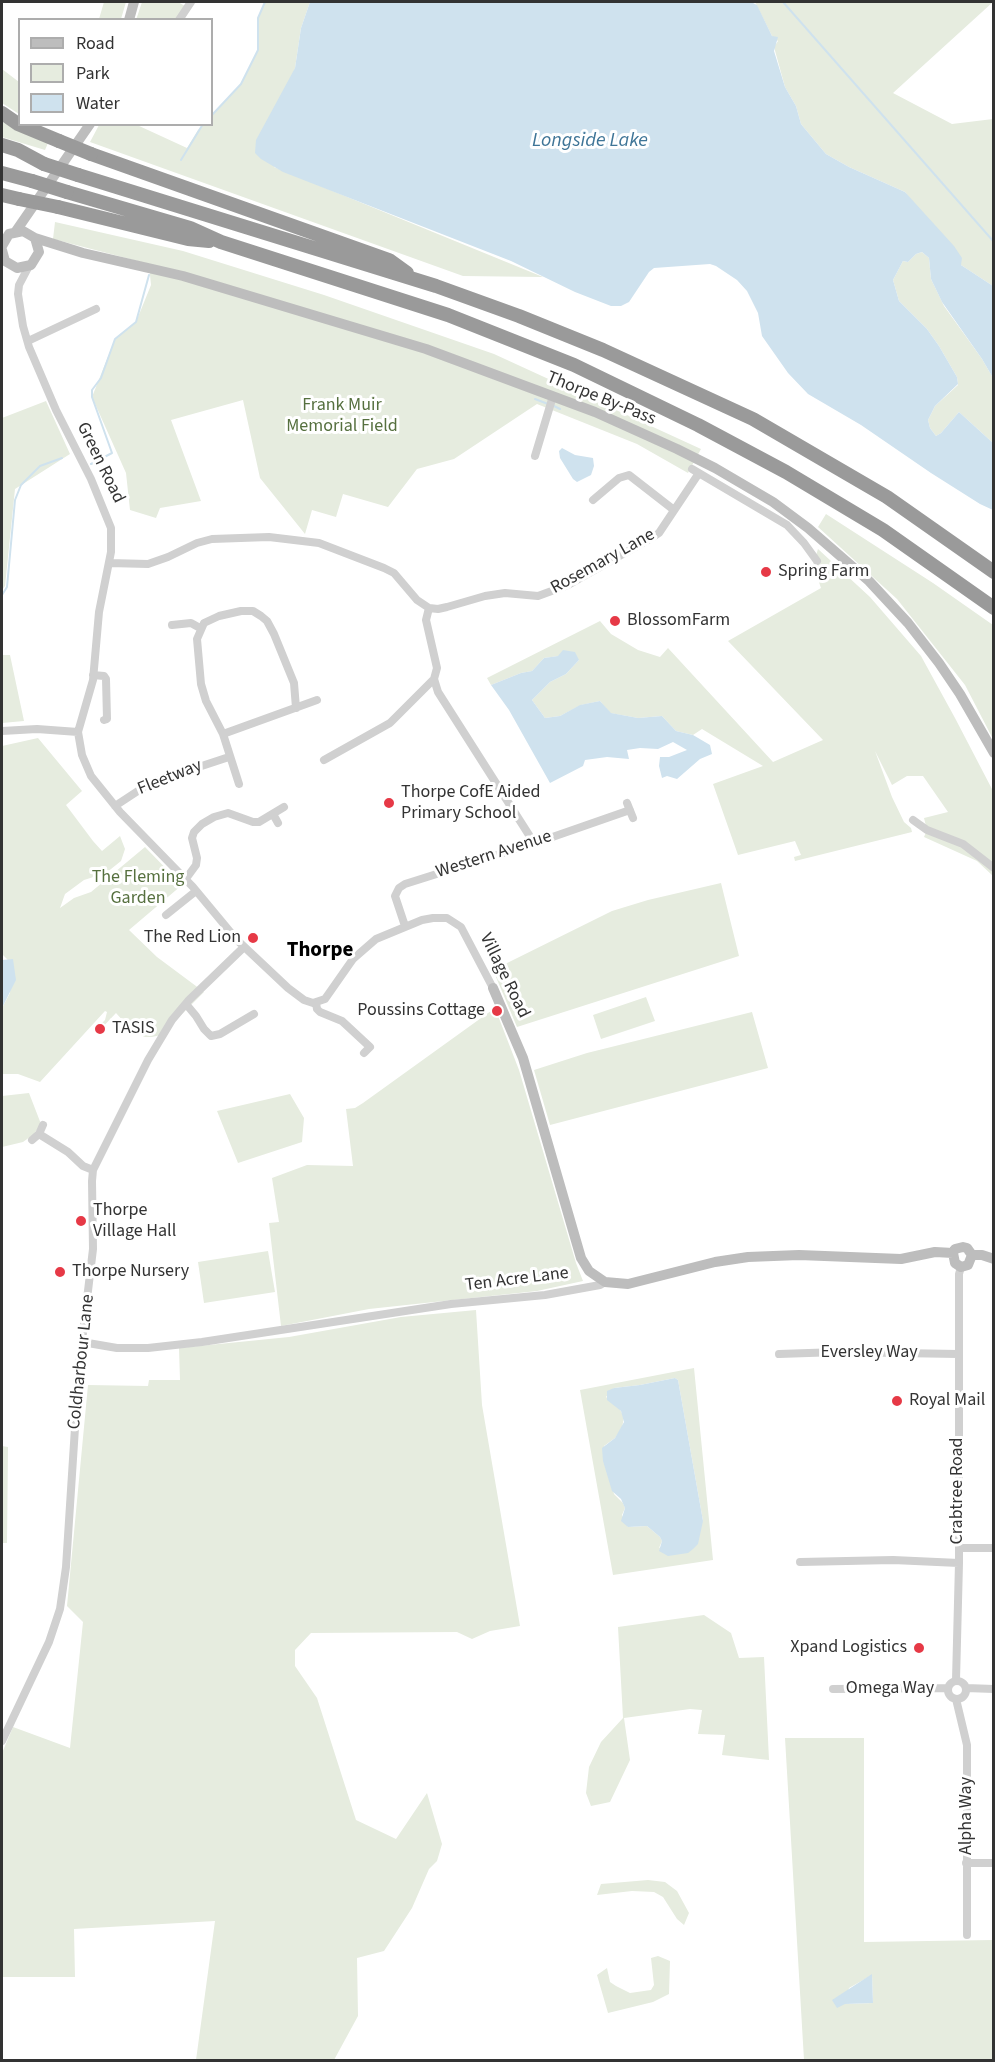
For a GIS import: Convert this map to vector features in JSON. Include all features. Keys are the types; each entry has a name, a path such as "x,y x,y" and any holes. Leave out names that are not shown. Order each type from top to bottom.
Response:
{"highway":[{"path":"2,113 18,124"},
{"path":"23,126 91,154 389,260 418,281"},
{"path":"2,145 18,150 44,164"},
{"path":"2,153 44,164 418,281 519,316 593,346 753,419 887,497 993,572"},
{"path":"2,173 190,228 220,242 448,315 574,365 698,425 786,472 883,530 993,608"},
{"path":"2,195 188,238 220,242"}],"main road":[{"path":"130,18 134,2"},
{"path":"29,212 33,236 39,245 38,256 25,268 13,267 2,248 89,126"},
{"path":"15,231 33,236"},
{"name":"Thorpe By-Pass","path":"33,236 83,254"},
{"name":"Thorpe By-Pass","path":"38,256 47,252 62,251 183,276 426,349 553,396 668,444 715,468 772,502 826,542 869,581 908,623 960,694 993,753"},
{"name":"Village Road","path":"493,988 523,1058 581,1258 589,1271 605,1282"},
{"path":"967,1248 972,1255 968,1265 961,1267 953,1260 955,1249 967,1248"},
{"name":"Ten Acre Lane","path":"605,1282 628,1284 715,1262 748,1257 799,1255 901,1259 935,1252 953,1253"},
{"path":"972,1255 993,1258"}],"street":[{"path":"180,18 189,2"},
{"path":"19,285 29,266"},
{"name":"Green Road","path":"13,267 19,285 19,308 28,341 56,410 92,479 107,515 112,540 99,612 90,692 78,732"},
{"path":"28,341 96,309"},
{"path":"535,456 553,396"},
{"name":"Rosemary Lane","path":"429,608 438,609 505,593 538,596 556,591 659,532 696,471 786,525 804,543 817,561"},
{"path":"593,500 619,478 629,475 674,510"},
{"path":"109,563 148,564 212,539 270,537 293,538 319,543 390,570 417,600 429,608 426,620 437,668 434,679 390,723 324,760"},
{"path":"239,784 223,734 206,701 201,684 197,639 200,628 208,620 230,612 247,611 267,621 294,683 296,708"},
{"path":"172,625 191,623 200,628"},
{"path":"93,675 104,676 106,679 107,720 104,720"},
{"path":"434,679 438,692 525,828 532,843"},
{"path":"223,734 317,700"},
{"path":"2,731 37,729 78,732 82,755 91,776 153,849 196,891 244,947 297,996 310,1003 316,1003 320,1012 342,1021 370,1047 364,1053"},
{"name":"Fleetway","path":"115,806 150,783 229,757"},
{"path":"185,880 196,865 197,858 192,838 194,832 202,824 228,813 259,822 284,807"},
{"name":"Western Avenue","path":"405,926 395,901 395,893 400,886 630,811"},
{"path":"273,814 279,824"},
{"path":"913,820 927,830 963,844 993,868"},
{"path":"166,915 196,891"},
{"name":"Village Road","path":"316,1003 327,996 346,968 376,939 422,920 442,918 457,923 466,935 493,988"},
{"name":"Coldharbour Lane","path":"2,1741 49,1642 60,1609 66,1567 79,1366 93,1249 93,1170 148,1060 172,1020 244,947"},
{"path":"186,1004 211,1036 220,1034 254,1014"},
{"path":"43,1125 35,1137 68,1152 83,1166 93,1170"},
{"name":"Crabtree Road","path":"956,1680 959,1563 958,1354 961,1267"},
{"name":"Ten Acre Lane","path":"82,1342 117,1347 148,1348 202,1342 451,1304 545,1295 600,1285 605,1282"},
{"name":"Eversley Way","path":"779,1354 838,1352 958,1354"},
{"path":"959,1548 993,1548"},
{"path":"800,1562 893,1560 959,1563"},
{"path":"956,1680 964,1683 966,1688 963,1697 956,1699 950,1695 948,1688 951,1682 956,1680"},
{"name":"Omega Way","path":"833,1689 948,1688"},
{"path":"966,1688 993,1689"},
{"name":"Alpha Way","path":"956,1699 968,1745 967,1935"},
{"path":"966,1863 993,1863"}],"green space":[{"path":"104,2 126,2 121,18 99,18"},
{"path":"142,2 178,2 190,9 185,18 137,18"},
{"path":"265,2 310,2 301,28 274,167 543,277 463,276 90,142 98,126 139,126 187,148 202,126 213,126 213,114 241,84 258,50 258,18"},
{"path":"755,2 993,2 893,93 952,124 993,119 993,286 961,265 905,192 826,154 801,124 796,106 785,87 774,47 778,41 772,36"},
{"path":"2,69 18,81 18,113 2,103"},
{"path":"2,122 48,143 45,150 2,137"},
{"name":"Frank Muir Memorial Field","path":"55,222 183,251 324,295 494,354 701,449 688,473 637,444 537,404 454,459 417,469 388,507 343,494 336,517 312,510 305,534 260,478 243,400 171,420 201,501 160,508 156,518 130,510 126,473 92,397 115,339 136,322 151,285 149,264 53,239"},
{"path":"922,252 929,258 931,279 944,306 993,378 993,443 959,412 936,436 930,428 928,420 935,406 958,385 957,377 927,329 899,301 893,280 903,261 908,262 916,254"},
{"path":"46,401 70,454 15,489 5,586 2,590 2,418"},
{"path":"826,514 993,625 993,739 965,685 897,599 818,527"},
{"path":"818,549 870,597 921,656 955,718 993,791 993,876 977,861 924,837 927,830 924,818 948,812 923,776 907,776 892,785 875,751 892,797 904,822 912,832 795,861 794,857 801,855 795,841 738,855 713,784 763,766 702,729 693,735 676,731 662,716 638,718 610,713 600,701 581,705 560,716 545,718 532,700 550,682 566,674 579,660 559,656 544,658 532,671 491,685 487,678 600,621 611,634 638,650 660,657 668,648 773,762 823,740 728,641 821,588 813,565"},
{"path":"2,655 10,655 24,721 2,723"},
{"name":"The Fleming Garden","path":"38,738 82,791 66,805 93,841 102,851 120,836 125,849 121,861 106,873 84,880 65,894 60,908 74,898 91,892 145,847 182,885 129,930 157,957 204,992 161,1035 152,1037 133,1032 116,1013 98,1032 105,1020 107,1012 105,1011 40,1082 18,1074 2,1074 2,1008 10,993 12,960 9,961 2,954 2,746"},
{"path":"721,883 739,956 517,1027 493,970 612,911"},
{"path":"646,997 655,1021 601,1039 593,1015"},
{"path":"495,1008 519,1070 583,1281 537,1291 369,1309 281,1326 269,1223 279,1222 272,1178 307,1165 353,1166 346,1109 355,1108 363,1103"},
{"path":"752,1012 768,1068 550,1125 534,1070 587,1053"},
{"path":"29,1093 41,1124 34,1134 23,1142 2,1147 2,1096"},
{"path":"290,1094 304,1118 302,1142 238,1163 217,1111"},
{"path":"268,1251 275,1292 204,1303 198,1262"},
{"path":"476,1310 482,1405 520,1626 490,1631 472,1639 457,1632 311,1633 295,1650 295,1666 317,1698 356,1820 396,1839 427,1793 442,1844 437,1861 429,1869 412,1908 384,1951 357,1958 358,2016 334,2060 196,2060 215,1921 74,1929 75,1977 2,1977 2,1753 13,1727 70,1748 83,1622 67,1606 88,1385 148,1386 149,1380 180,1380 179,1348 289,1337 401,1317"},
{"path":"694,1368 713,1560 613,1575 580,1390","holes":["675,1378 678,1380 703,1521 659,1548 662,1541 660,1537 647,1526 628,1527 622,1515 625,1508 623,1503 614,1494 604,1446 615,1438 622,1428 624,1417 618,1406 606,1397 614,1388"]},
{"path":"2,1446 8,1447 7,1543 2,1543"},
{"path":"704,1615 731,1633 739,1658 764,1657 769,1760 722,1755 725,1735 698,1734 702,1710 690,1709 624,1718 630,1760 610,1802 591,1806 586,1793 589,1767 601,1742 623,1718 618,1627"},
{"path":"785,1738 864,1738 864,1942 993,1940 993,2060 804,2060","holes":["872,1975 873,2003 845,2004 849,1988"]},
{"path":"648,1880 665,1882 677,1891 689,1913 684,1925 677,1919 663,1897 654,1892 632,1891 597,1895 601,1884"},
{"path":"658,1956 670,1961 669,1994 653,2002 608,2013 597,1975 607,1968 610,1982 630,1993 651,1990 654,1985 651,1958"}],"water":[{"name":"Longside Lake","path":"310,2 751,2 757,5 772,36 778,37 774,51 785,87 796,106 801,124 826,154 905,192 954,246 962,258 961,265 993,286 993,378 942,302 931,279 929,258 922,252 916,254 908,262 903,261 893,280 899,301 927,329 957,377 958,384 935,406 928,420 930,428 936,436 959,412 993,443 993,510 931,473 861,425 808,394 788,373 762,336 758,313 747,291 737,280 716,266 710,264 654,268 629,302 621,306 611,306 575,292 511,261 283,172 261,159 255,153 256,140 295,68 301,28"},
{"path":"562,448 575,455 593,458 594,466 591,475 577,482 573,479 560,458 559,451"},
{"path":"563,650 575,652 579,660 566,674 550,682 532,700 545,718 560,716 580,705 600,701 611,713 638,718 662,716 676,731 693,735 710,745 712,754 700,759 677,779 667,776 662,778 659,766 660,757 669,757 687,750 673,742 658,749 627,750 629,759 607,757 585,760 583,766 550,783 509,710 491,685 532,671 544,658 558,656"},
{"path":"13,959 16,980 2,1008 2,960"},
{"path":"675,1378 678,1380 703,1521 698,1544 693,1549 688,1553 668,1556 659,1551 662,1541 647,1526 628,1527 621,1521 625,1508 621,1499 612,1491 603,1461 602,1448 615,1438 624,1422 621,1411 607,1400 607,1391"},
{"path":"872,1974 873,2003 845,2004 837,2008 832,2000"}],"waterway":[{"path":"213,114 241,84 258,50 258,18 265,2"},
{"path":"783,2 994,242"},
{"path":"181,160 202,126"},
{"path":"91,464 112,453 92,397 92,390 101,378 115,339 136,322 149,275"},
{"path":"535,399 548,404"},
{"path":"552,405 560,409"},
{"path":"2,595 7,587 15,500 21,485 40,466 62,458"}],"place":[{"name":"Spring Farm","path":"766,572"},
{"name":"BlossomFarm","path":"615,621"},
{"name":"Thorpe CofE Aided Primary School","path":"389,803"},
{"name":"The Red Lion","path":"253,938"},
{"name":"Poussins Cottage","path":"497,1011"},
{"name":"TASIS","path":"100,1029"},
{"name":"Thorpe Village Hall","path":"81,1221"},
{"name":"Thorpe Nursery","path":"60,1272"},
{"name":"Royal Mail","path":"897,1401"},
{"name":"Xpand Logistics","path":"919,1648"}],"district":[{"name":"Thorpe","path":"320,951"}]}
